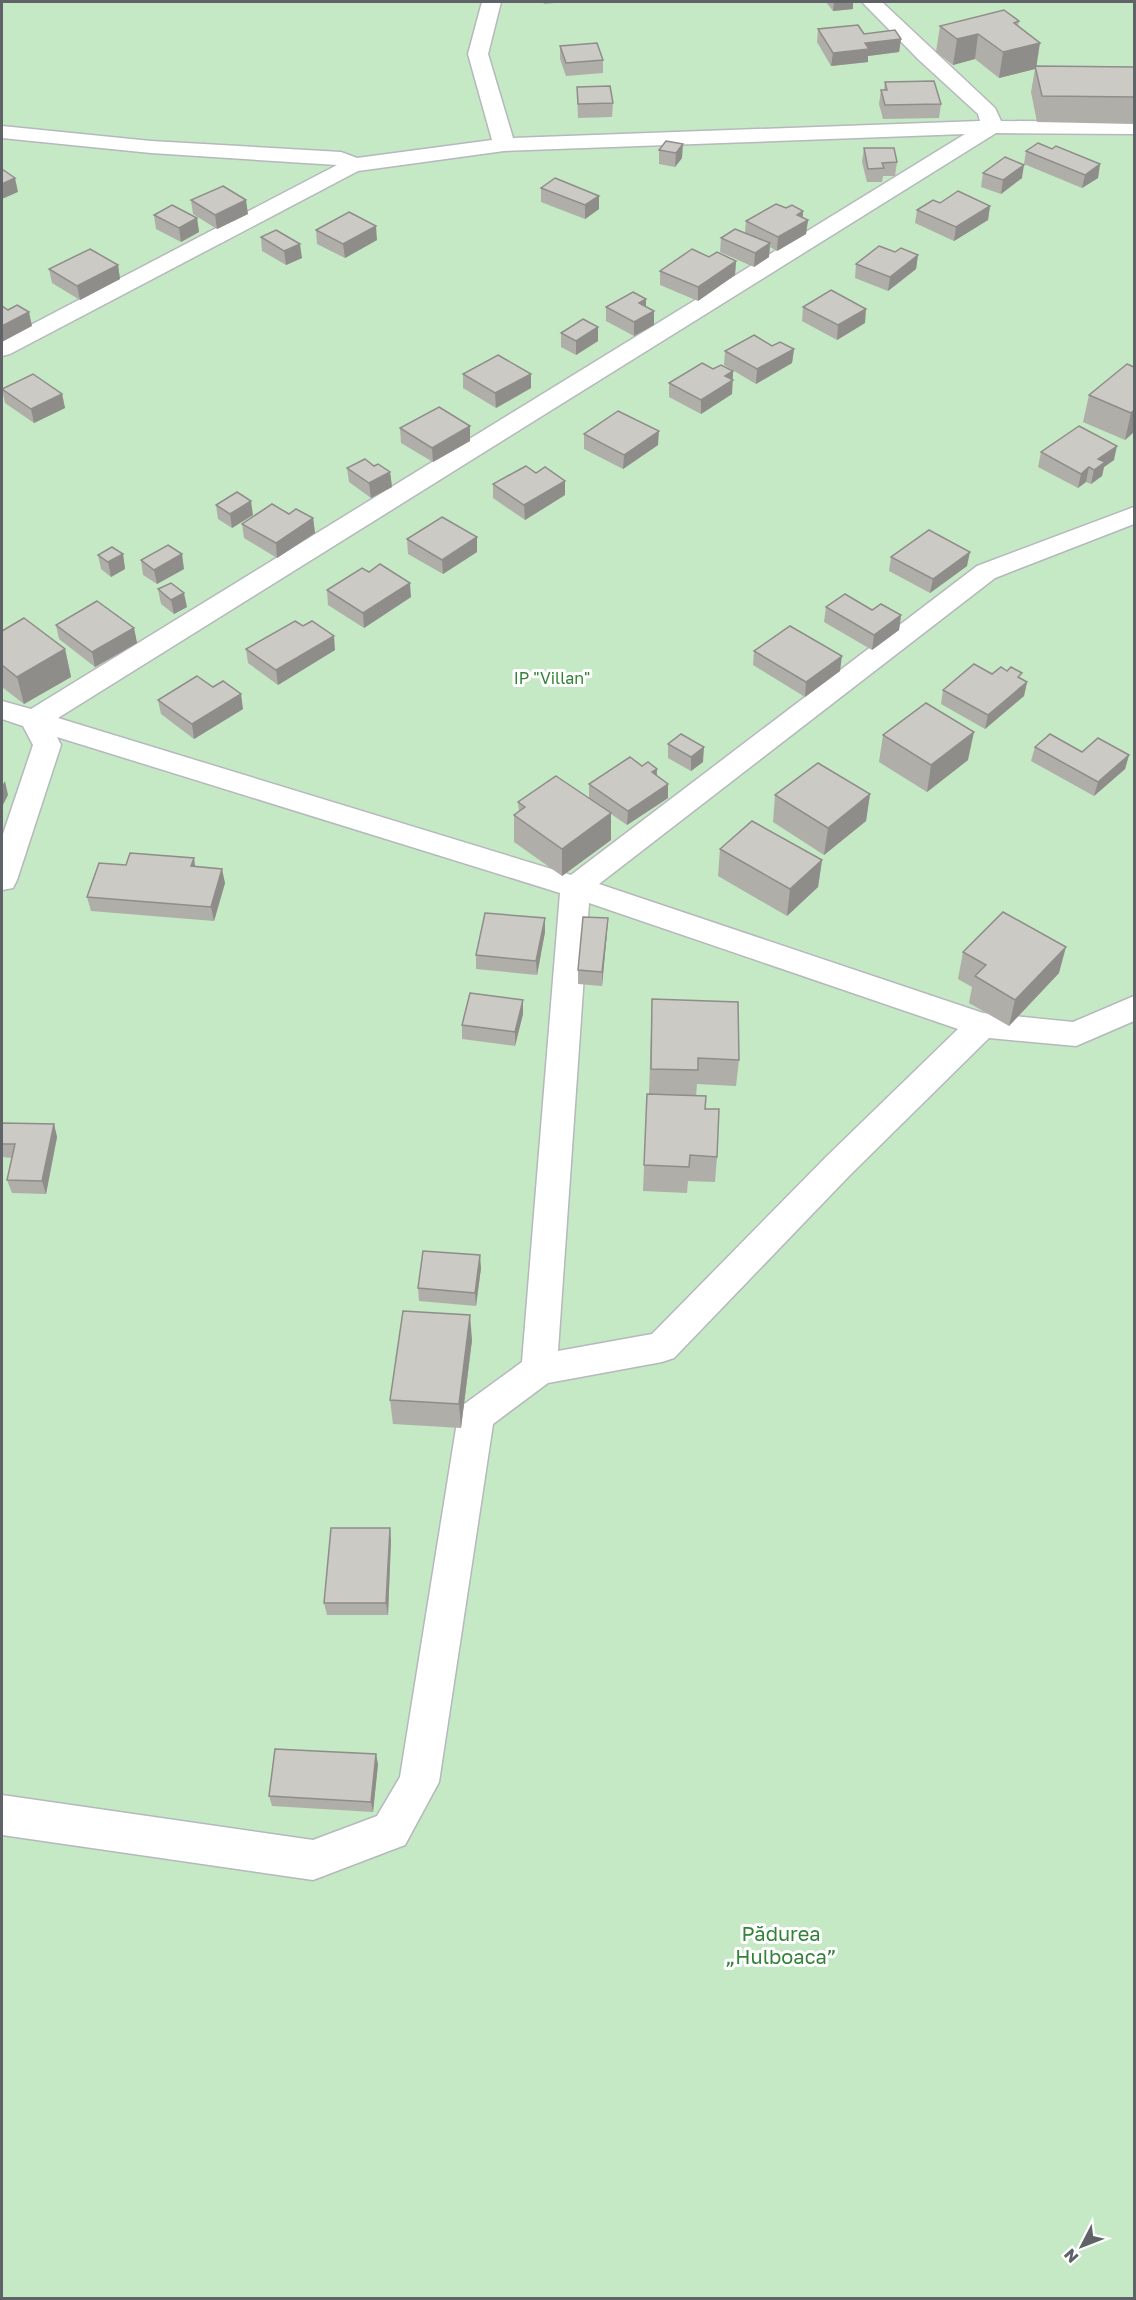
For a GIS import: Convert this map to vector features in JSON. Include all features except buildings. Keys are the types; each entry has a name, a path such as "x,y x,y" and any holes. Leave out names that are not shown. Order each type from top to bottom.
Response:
{"street":[{"path":"491,2 478,54 504,145"},
{"path":"871,2 988,112 992,128"},
{"path":"34,720 992,128"},
{"path":"2,350 353,165 504,145 992,128 1134,128"},
{"path":"2,132 151,147 341,158 353,165"},
{"path":"539,1369 575,887 986,572 1134,515"},
{"path":"2,710 575,887 982,1025 1076,1034 1134,1008"},
{"path":"2,880 47,745 34,720"},
{"path":"2,1815 313,1860 391,1831 419,1782 476,1416 539,1369 662,1347 838,1166 982,1025"}],"green space":[{"name":"IP \"Villan\"","path":"2,2 1134,2 1134,2298 2,2298"}],"park label":[{"name":"Pădurea „Hulboaca”","path":"781,1946"}]}
